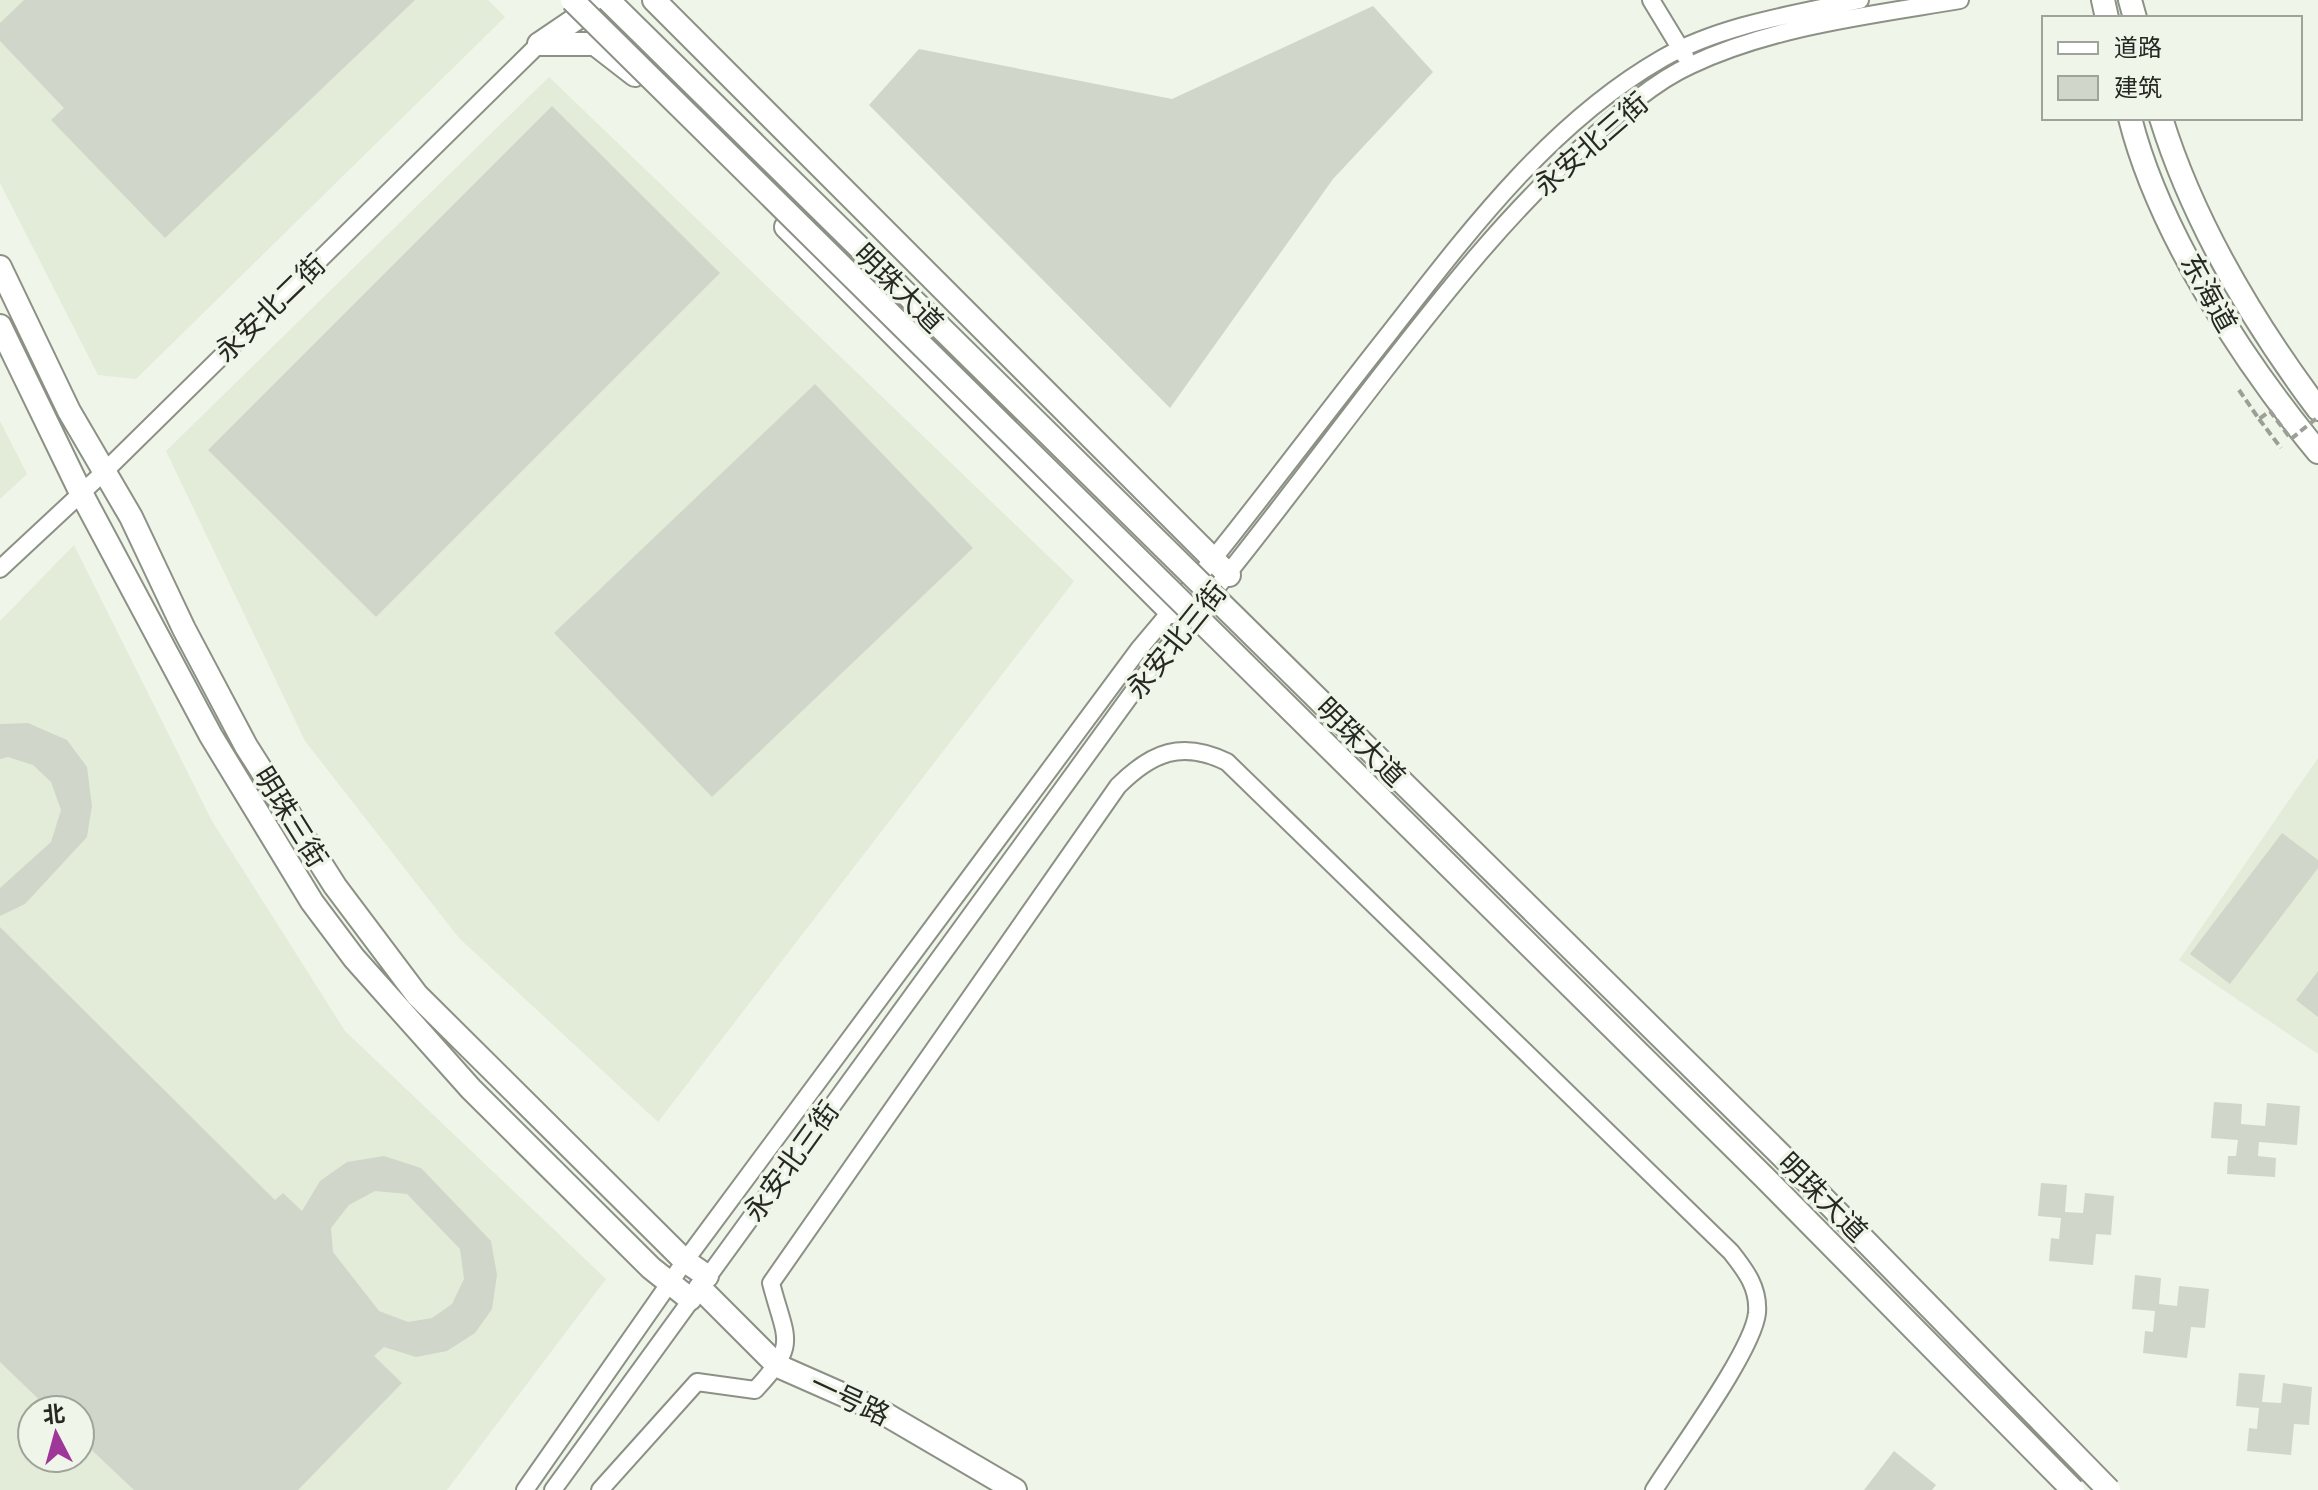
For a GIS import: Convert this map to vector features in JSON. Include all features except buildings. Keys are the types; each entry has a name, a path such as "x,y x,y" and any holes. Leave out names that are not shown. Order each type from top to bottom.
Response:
{"street":[{"name":"明珠大道","path":"572,0 1764,1177 2073,1490"},
{"name":"明珠大道","path":"539,44 606,0 1783,1157 2109,1490"},
{"name":"明珠大道","path":"654,0 1221,568"},
{"path":"1651,0 1682,48 1689,65"},
{"name":"永安北三街","path":"553,1490 1154,663 1201,608 1221,568 1452,252 1516,179 1627,83 1682,48 1755,24 1860,0"},
{"name":"永安北三街","path":"525,1490 685,1261 1139,649 1171,612 1221,568 1510,216 1600,131 1689,65 1760,40 1960,0"},
{"name":"明珠大道","path":"539,44 595,44 621,61 1171,612"},
{"name":"永安北二街","path":"0,569 80,491 104,472 539,44"},
{"name":"东海道","path":"2131,120 2155,188 2197,275 2237,343 2318,452"},
{"name":"东海道","path":"2162,120 2196,211 2224,265 2318,409"},
{"name":"明珠三街","path":"0,267 63,400 131,517 184,629 246,746 335,886 417,995 685,1261 699,1287"},
{"name":"明珠三街","path":"0,326 80,491 211,736 312,902 354,958 461,1079 671,1285 699,1287"},
{"path":"1171,612 1201,608"},
{"path":"600,1490 697,1382 755,1390 778,1366 788,1345 771,1283 1118,786 1135,769 1158,756 1204,750 1227,762 1720,1241 1750,1275 1757,1315 1746,1346 1654,1490"},
{"name":"一号路","path":"699,1287 778,1366 880,1411 1015,1490"}],"path":[{"path":"2239,390 2281,448"},
{"path":"2259,419 2270,411 2291,439 2318,417"}],"shaded area":[{"path":"0,0 488,0 505,17 136,379 98,375 0,183"},
{"path":"549,77 1074,581 658,1122 459,938 305,741 166,451"},
{"path":"0,421 27,474 0,499"},
{"path":"74,545 212,821 345,1031 606,1279 447,1490 0,1490 0,621"},
{"path":"2318,758 2318,1054 2179,960"}]}
